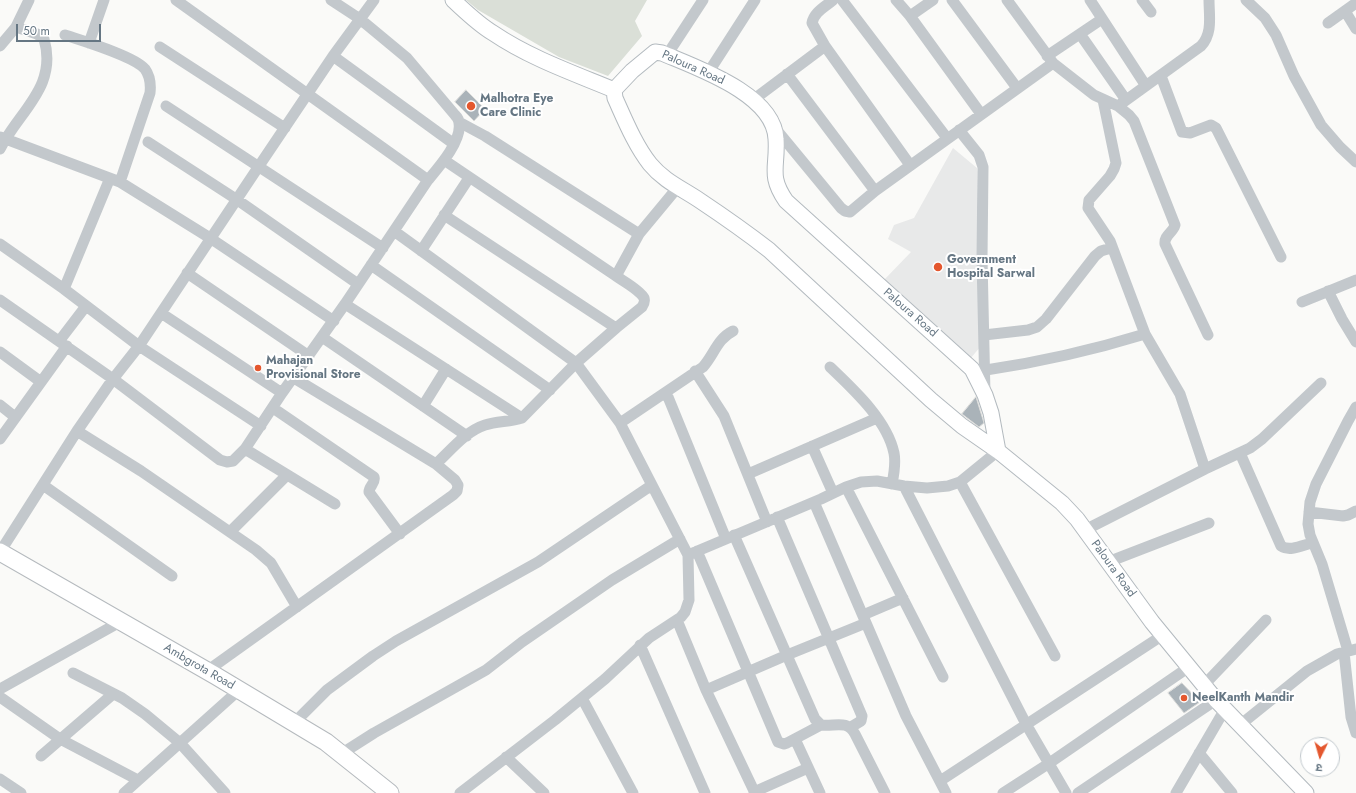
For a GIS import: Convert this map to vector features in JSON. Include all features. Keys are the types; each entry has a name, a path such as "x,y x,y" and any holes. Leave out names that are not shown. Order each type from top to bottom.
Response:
{"main road":[{"path":"453,0 470,16 507,42 553,65 614,90 617,102 639,148 650,164 667,181 688,192 741,228 769,250 931,400 962,426 998,451"},
{"name":"Paloura Road","path":"614,90 632,71 655,52 662,52 732,85 753,100 769,116 775,128 775,176 778,189 786,201 963,359 972,369 985,395 991,413 998,451 1062,503 1077,519 1163,635 1204,685 1220,704 1306,793"},
{"name":"Ambgrota Road","path":"0,552 207,671 326,742 390,793"}],"street":[{"path":"0,46 16,27 29,0"},
{"path":"89,43 104,0"},
{"path":"176,0 428,180"},
{"path":"0,300 113,379 220,460 227,462 233,461 245,449 334,321 428,180 444,160 460,131 459,122 455,115 407,58 360,20 331,0"},
{"path":"0,552 77,431 113,379 139,346 333,56 374,0"},
{"path":"667,55 703,0"},
{"path":"834,0 816,13 812,23 825,46 910,165"},
{"path":"842,0 947,138"},
{"path":"896,0 910,16 981,114"},
{"path":"910,16 933,0"},
{"path":"952,0 1017,88"},
{"path":"1007,0 1050,60 1094,95 1103,100 1122,103 1201,46 1206,40 1209,26 1209,0"},
{"path":"1090,0 1146,86"},
{"path":"1142,0 1151,12"},
{"path":"1246,0 1265,18 1276,35 1294,76 1321,125 1356,162"},
{"path":"708,73 751,1"},
{"path":"1328,23 1356,3"},
{"path":"1345,11 1356,29"},
{"path":"775,128 841,208 850,212 910,165 1017,88 1080,34 1102,19"},
{"path":"16,27 37,34 44,39 46,71 40,90 2,142 115,180 210,238 334,321"},
{"path":"1080,34 1137,128 1175,224 1174,228 1165,239 1164,244 1208,335"},
{"path":"64,289 115,180 148,102 151,84 145,69 139,63 65,35"},
{"path":"753,100 825,46"},
{"path":"160,47 285,128"},
{"path":"333,56 454,144"},
{"path":"787,74 875,191"},
{"path":"1161,76 1182,132 1190,133 1211,125 1216,128 1281,257"},
{"path":"1103,100 1116,163 1110,176 1089,200 1088,208 1110,241 1111,248 1145,334 1180,394 1205,469"},
{"path":"166,106 383,248"},
{"path":"459,122 485,136 639,234"},
{"path":"959,130 979,155 983,167 982,259 986,370 985,395"},
{"path":"148,142 236,199 358,284"},
{"path":"436,464 467,436 484,425 522,418 576,363 642,307 644,303 644,299 640,294 616,276 444,160"},
{"path":"421,251 469,178"},
{"path":"616,276 639,234 678,188"},
{"path":"444,215 616,328"},
{"path":"394,231 576,363 620,423 680,539 692,553 748,672 778,742 784,744 821,725 843,724 851,727 882,792"},
{"path":"0,244 64,289 139,346 261,426"},
{"path":"984,335 1028,330 1036,327 1046,319 1100,250 1111,248"},
{"path":"371,265 550,390"},
{"path":"187,273 309,356"},
{"path":"1302,302 1356,280"},
{"path":"1328,291 1342,319 1356,342"},
{"path":"345,304 522,418"},
{"path":"0,439 41,382 86,306"},
{"path":"161,313 282,394"},
{"path":"620,423 695,372 708,361 721,339 733,331"},
{"path":"986,370 1029,363 1085,351 1145,334"},
{"path":"322,337 467,436"},
{"path":"0,352 41,382"},
{"path":"830,367 858,394 886,432 894,452 895,466 892,484"},
{"path":"423,406 446,370"},
{"path":"695,372 724,416 767,522"},
{"path":"207,671 400,534 457,491 458,485 455,480 436,464 294,378"},
{"path":"1085,530 1205,469 1240,453 1262,439 1321,383"},
{"path":"666,392 730,537 787,655 815,719 821,725"},
{"path":"0,405 15,417"},
{"path":"1356,407 1316,484 1311,498 1308,524 1312,543 1322,564 1349,650 1351,717 1356,733"},
{"path":"273,408 374,477 374,482 369,489 369,492 400,534"},
{"path":"748,474 877,418"},
{"path":"77,431 141,471 256,550 271,563 297,607"},
{"path":"812,446 833,493"},
{"path":"245,449 335,504"},
{"path":"692,553 846,487 861,482 877,481 904,486 927,488 948,486 960,482 998,451"},
{"path":"1240,453 1281,546 1285,548 1292,548 1312,543"},
{"path":"230,532 287,475"},
{"path":"960,482 1056,656"},
{"path":"43,485 172,576"},
{"path":"294,723 327,690 373,656 396,641 538,562 652,485"},
{"path":"904,486 1026,724 1066,793"},
{"path":"846,487 943,677"},
{"path":"814,502 906,716 946,793"},
{"path":"1309,512 1344,516 1356,511"},
{"path":"777,517 862,716 861,721 851,727"},
{"path":"1108,562 1209,523"},
{"path":"341,754 374,733 486,670 522,642 612,580 680,539"},
{"path":"460,793 582,698 640,645 677,620 685,612 689,600 692,553"},
{"path":"706,690 829,638 903,598"},
{"path":"677,620 706,690 754,793 808,768"},
{"path":"1204,685 1266,620"},
{"path":"0,689 120,622"},
{"path":"940,780 1163,635"},
{"path":"640,645 705,793"},
{"path":"1240,725 1307,671 1322,661 1349,650"},
{"path":"1003,793 1048,764 1189,667"},
{"path":"74,673 133,705 180,743 225,793"},
{"path":"124,793 239,690"},
{"path":"41,756 113,694"},
{"path":"0,697 60,739 138,780"},
{"path":"582,698 633,793"},
{"path":"1176,793 1199,753 1220,704"},
{"path":"1078,793 1220,704"},
{"path":"795,739 820,793"},
{"path":"1199,753 1232,793"},
{"path":"506,757 544,793"},
{"path":"0,780 21,793"}],"shaded area":[{"path":"466,0 647,0 635,21 642,36 608,76 559,57 478,10"},
{"name":"Government Hospital Sarwal","path":"953,148 977,168 981,346 970,359 883,281 911,252 888,239 894,225 914,218"}],"building":[{"path":"466,90 485,109 474,121 455,102"},
{"path":"976,397 984,423 979,427 962,414"},
{"name":"NeelKanth Mandir","path":"1182,683 1200,702 1184,713 1168,693"}],"place":[{"name":"Malhotra Eye Care Clinic","path":"471,106"},
{"name":"Government Hospital Sarwal","path":"938,267"},
{"name":"Mahajan Provisional Store","path":"258,368"},
{"name":"NeelKanth Mandir","path":"1184,698"}]}
